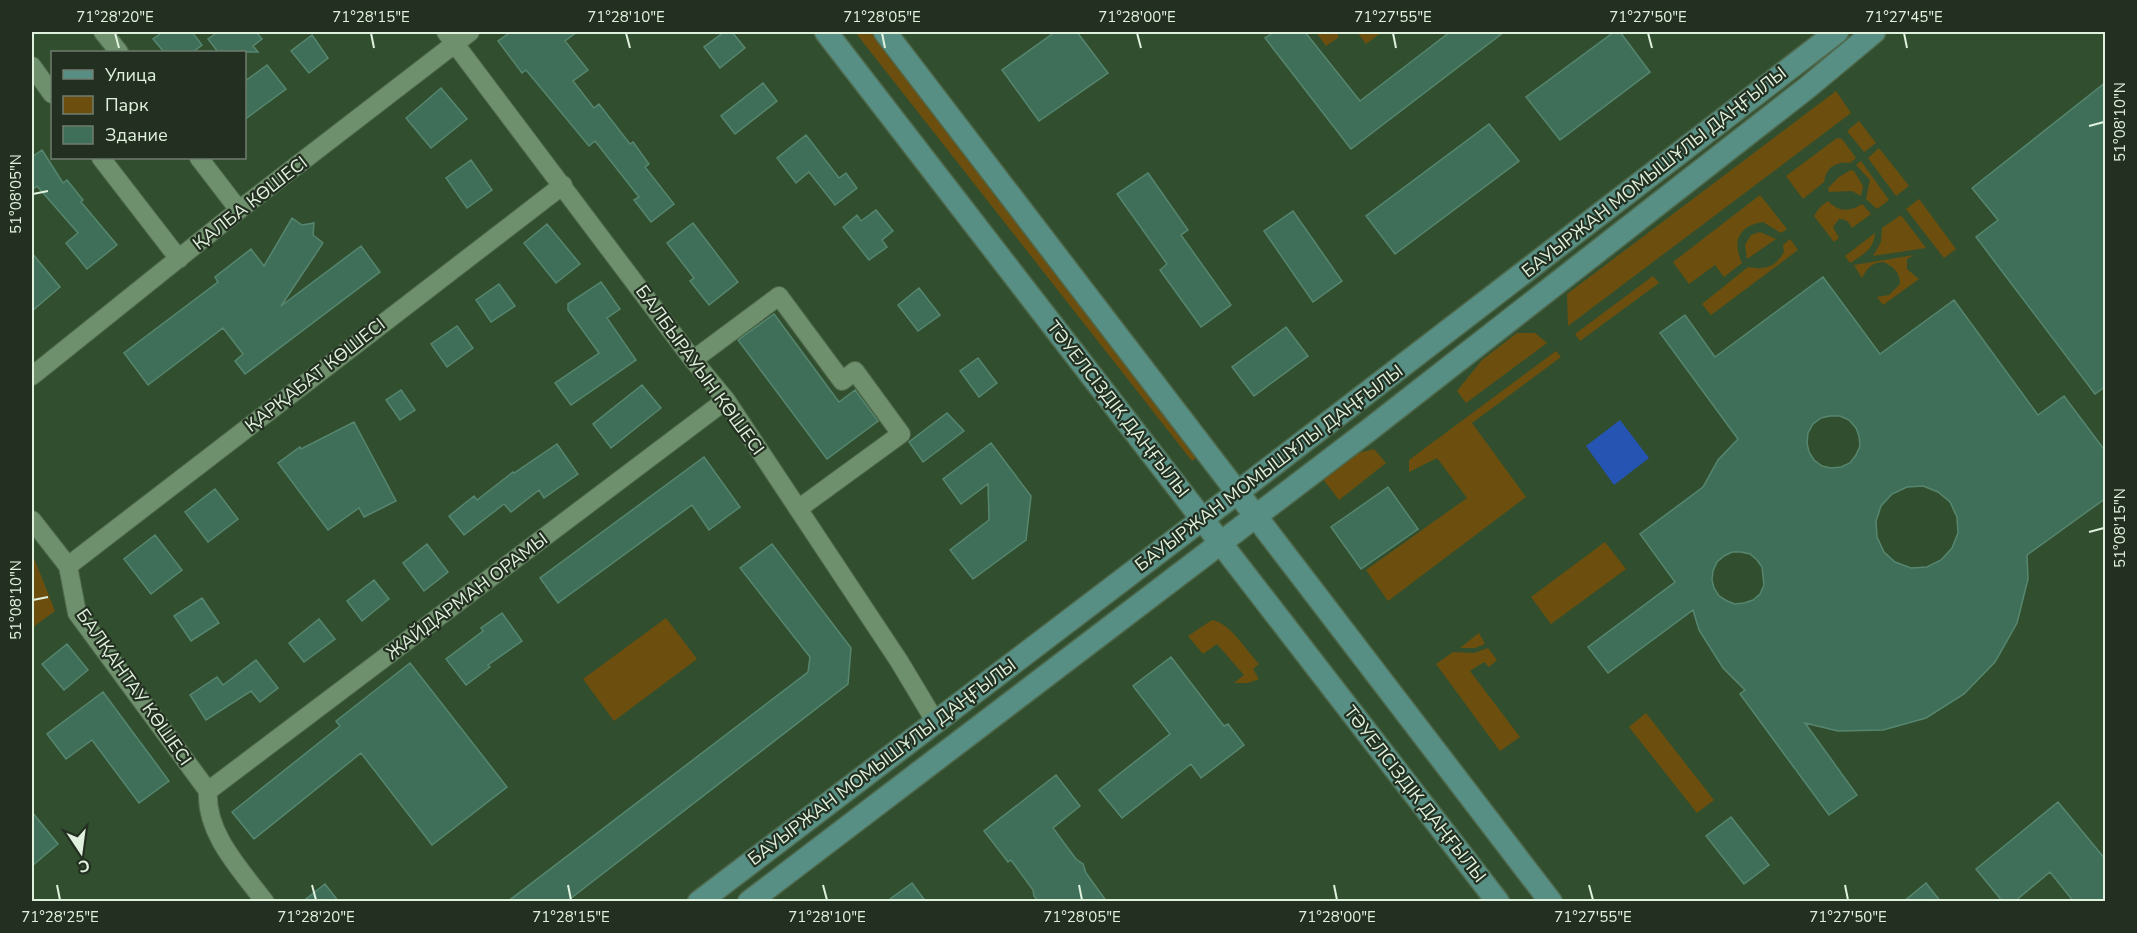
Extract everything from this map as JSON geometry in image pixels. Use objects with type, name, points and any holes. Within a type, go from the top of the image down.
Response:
[{"type":"main road","name":"ТӘУЕЛСІЗДІК ДАҢҒЫЛЫ","points":[[826,32],[1498,902]]},
{"type":"main road","points":[[885,32],[1551,902]]},
{"type":"main road","name":"БАУЫРЖАН МОМЫШҰЛЫ ДАҢҒЫЛЫ","points":[[699,902],[1837,32]]},
{"type":"main road","name":"БАУЫРЖАН МОМЫШҰЛЫ ДАҢҒЫЛЫ","points":[[749,902],[1257,516],[1808,87],[1874,32]]},
{"type":"street","points":[[103,32],[118,51]]},
{"type":"street","name":"ҚАЛБА КӨШЕСІ","points":[[32,376],[451,37],[471,32]]},
{"type":"street","name":"БАЛБЫРАУЫН КӨШЕСІ","points":[[451,37],[693,360],[726,400],[899,662],[935,721]]},
{"type":"street","points":[[32,66],[51,93]]},
{"type":"street","points":[[102,159],[178,259]]},
{"type":"street","points":[[200,159],[239,210]]},
{"type":"street","name":"ҚАРҚАБАТ КӨШЕСІ","points":[[68,566],[563,185]]},
{"type":"street","points":[[693,360],[778,296],[842,381],[855,370],[901,434],[798,509]]},
{"type":"street","name":"ЖАЙДАРМАН ОРАМЫ","points":[[208,791],[726,400]]},
{"type":"street","name":"БАЛҚАНТАУ КӨШЕСІ","points":[[32,520],[68,566],[77,613],[208,791]]},
{"type":"street","points":[[208,791],[207,802],[221,844],[265,902]]},
{"type":"green space","points":[[855,32],[871,32],[1202,453],[1192,461]]},
{"type":"green space","points":[[1316,32],[1336,32],[1339,37],[1326,46]]},
{"type":"green space","points":[[1357,32],[1382,32],[1366,44]]},
{"type":"green space","points":[[1836,91],[1851,113],[1568,326],[1567,294]]},
{"type":"green space","points":[[1859,121],[1876,143],[1864,152],[1847,131]]},
{"type":"green space","points":[[1837,138],[1842,139],[1856,158],[1850,163],[1832,166],[1824,182],[1803,199],[1786,176]]},
{"type":"green space","points":[[1879,148],[1909,186],[1896,196],[1868,158]]},
{"type":"green space","points":[[1861,161],[1889,200],[1877,209],[1866,199],[1870,180],[1856,165]]},
{"type":"green space","points":[[1851,170],[1863,186],[1861,196],[1852,191],[1829,192],[1828,188],[1839,177]]},
{"type":"green space","points":[[1760,195],[1787,229],[1781,233],[1763,222],[1748,227],[1739,236],[1738,241],[1742,263],[1724,277],[1715,265],[1689,284],[1673,262]]},
{"type":"green space","points":[[1919,199],[1956,249],[1944,258],[1906,209]]},
{"type":"green space","points":[[1828,201],[1844,210],[1862,204],[1871,214],[1852,228],[1847,221],[1839,219],[1833,227],[1839,238],[1834,242],[1814,216]]},
{"type":"green space","points":[[1901,215],[1926,248],[1873,256],[1881,242],[1882,228]]},
{"type":"green space","points":[[1760,232],[1776,239],[1747,259],[1745,245],[1751,235]]},
{"type":"green space","points":[[1875,233],[1870,248],[1850,263],[1845,256]]},
{"type":"green space","points":[[1790,239],[1798,250],[1711,315],[1702,304],[1748,267],[1764,268],[1773,265],[1784,252],[1783,245]]},
{"type":"green space","points":[[1914,255],[1907,259],[1907,269],[1919,279],[1883,305],[1877,297],[1889,295],[1900,284],[1895,270],[1883,262],[1870,267],[1862,278],[1854,265]]},
{"type":"green space","points":[[1653,276],[1659,283],[1580,341],[1575,334]]},
{"type":"green space","points":[[1517,333],[1535,333],[1547,343],[1466,403],[1457,391],[1482,360]]},
{"type":"green space","points":[[1556,351],[1561,357],[1472,423],[1526,497],[1388,601],[1366,570],[1467,498],[1437,458],[1409,472],[1409,460]]},
{"type":"green space","points":[[1374,449],[1386,463],[1339,500],[1323,479],[1359,453]]},
{"type":"green space","points":[[1605,542],[1626,569],[1551,624],[1531,597]]},
{"type":"green space","points":[[32,553],[55,611],[32,628]]},
{"type":"green space","points":[[666,618],[697,659],[614,721],[583,679]]},
{"type":"green space","points":[[1212,620],[1231,631],[1259,664],[1253,669],[1259,679],[1248,683],[1234,683],[1244,675],[1217,644],[1203,654],[1188,636]]},
{"type":"green space","points":[[1479,633],[1485,644],[1475,648],[1460,648]]},
{"type":"green space","points":[[1488,648],[1497,660],[1489,667],[1484,662],[1470,671],[1520,737],[1500,751],[1436,664],[1453,652],[1474,653]]},
{"type":"green space","points":[[1646,713],[1714,800],[1697,813],[1629,727]]},
{"type":"water","points":[[1620,420],[1649,458],[1614,485],[1586,446]]},
{"type":"building","points":[[163,32],[192,32],[202,45],[194,51],[163,51],[153,39]]},
{"type":"building","points":[[218,32],[256,32],[262,39],[253,46],[258,52],[246,52],[217,51],[208,39]]},
{"type":"building","points":[[511,32],[577,32],[565,41],[588,70],[573,81],[594,108],[599,104],[630,144],[633,142],[649,164],[645,167],[674,204],[651,222],[634,200],[639,197],[595,141],[589,146],[526,70],[522,73],[498,41]]},
{"type":"building","points":[[724,32],[732,32],[745,48],[720,68],[704,47]]},
{"type":"building","points":[[1055,32],[1077,32],[1108,73],[1039,121],[1002,70]]},
{"type":"building","points":[[1274,32],[1305,32],[1360,101],[1450,32],[1504,32],[1351,149],[1265,38]]},
{"type":"building","points":[[1614,32],[1620,32],[1650,72],[1560,140],[1526,97]]},
{"type":"building","points":[[312,35],[328,58],[309,73],[291,51]]},
{"type":"building","points":[[267,65],[286,89],[246,119],[246,81]]},
{"type":"building","points":[[2106,82],[2106,386],[2095,394],[1976,237],[1998,220],[1972,188]]},
{"type":"building","points":[[763,83],[777,101],[735,134],[721,116]]},
{"type":"building","points":[[441,88],[467,119],[431,148],[406,118]]},
{"type":"building","points":[[1489,124],[1519,161],[1395,254],[1366,216]]},
{"type":"building","points":[[806,135],[839,178],[846,173],[857,188],[835,205],[809,172],[796,183],[777,158]]},
{"type":"building","points":[[42,150],[63,183],[67,180],[83,200],[81,202],[117,245],[87,269],[66,243],[78,233],[37,186],[32,190],[32,157]]},
{"type":"building","points":[[471,160],[492,190],[467,208],[446,178]]},
{"type":"building","points":[[1148,173],[1188,230],[1181,235],[1231,305],[1201,327],[1160,270],[1167,264],[1117,194]]},
{"type":"building","points":[[876,210],[893,231],[882,240],[887,247],[869,260],[843,227],[857,215],[861,221]]},
{"type":"building","points":[[1293,211],[1342,281],[1313,302],[1264,231]]},
{"type":"building","points":[[292,218],[302,225],[314,223],[313,235],[323,243],[281,306],[361,246],[380,272],[245,374],[235,361],[243,354],[223,328],[148,385],[124,353],[218,282],[215,277],[251,249],[264,266]]},
{"type":"building","points":[[693,223],[738,282],[709,305],[690,281],[694,278],[667,243]]},
{"type":"building","points":[[547,224],[580,264],[556,283],[524,243]]},
{"type":"building","points":[[32,253],[60,287],[32,311]]},
{"type":"building","points":[[1823,277],[1880,354],[1954,300],[2038,415],[2064,396],[2106,452],[2106,498],[2027,555],[2028,579],[2017,623],[1995,662],[1964,694],[1926,718],[1883,730],[1838,731],[1805,723],[1857,795],[1829,815],[1740,694],[1745,690],[1723,668],[1699,630],[1693,610],[1608,673],[1588,647],[1675,582],[1640,534],[1703,487],[1718,460],[1738,439],[1660,333],[1685,315],[1715,357]],"holes":[[[1840,416],[1849,420],[1859,436],[1860,446],[1856,455],[1850,463],[1841,467],[1822,466],[1814,460],[1807,443],[1808,433],[1813,424],[1821,418]],[[1923,486],[1938,492],[1950,502],[1957,517],[1958,533],[1952,548],[1941,560],[1927,567],[1911,568],[1895,562],[1884,552],[1877,537],[1876,521],[1881,506],[1892,494],[1907,487]],[[1732,552],[1750,554],[1762,567],[1764,585],[1760,594],[1753,600],[1735,604],[1719,596],[1712,580],[1713,571],[1717,562]]]},
{"type":"building","points":[[601,282],[620,309],[607,318],[636,360],[571,405],[555,383],[599,353],[568,310],[568,304]]},
{"type":"building","points":[[499,284],[515,306],[491,322],[476,300]]},
{"type":"building","points":[[919,288],[940,315],[918,331],[898,305]]},
{"type":"building","points":[[774,314],[839,402],[855,390],[878,421],[827,459],[738,340]]},
{"type":"building","points":[[457,326],[473,348],[447,367],[431,344]]},
{"type":"building","points":[[1286,327],[1308,356],[1254,396],[1232,367]]},
{"type":"building","points":[[978,358],[997,383],[979,397],[960,371]]},
{"type":"building","points":[[642,385],[661,408],[611,448],[593,424]]},
{"type":"building","points":[[401,390],[415,410],[400,420],[386,400]]},
{"type":"building","points":[[947,413],[964,431],[923,462],[909,442]]},
{"type":"building","points":[[354,422],[396,501],[364,517],[359,508],[328,530],[278,463],[300,447],[301,449]]},
{"type":"building","points":[[991,443],[1031,496],[1026,540],[973,579],[950,550],[989,520],[988,484],[961,504],[943,479]]},
{"type":"building","points":[[557,444],[578,474],[544,498],[539,490],[511,512],[504,504],[464,535],[449,516],[474,496],[477,500],[513,472]]},
{"type":"building","points":[[704,457],[740,507],[709,530],[692,505],[558,603],[540,578]]},
{"type":"building","points":[[1388,487],[1418,529],[1361,569],[1331,527]]},
{"type":"building","points":[[215,489],[238,519],[208,542],[185,512]]},
{"type":"building","points":[[155,535],[182,570],[151,594],[124,559]]},
{"type":"building","points":[[427,544],[448,572],[424,591],[403,563]]},
{"type":"building","points":[[772,544],[851,648],[848,684],[566,902],[507,902],[808,672],[810,657],[740,568]]},
{"type":"building","points":[[374,580],[389,599],[362,621],[347,601]]},
{"type":"building","points":[[202,598],[219,623],[191,641],[174,616]]},
{"type":"building","points":[[502,613],[522,641],[488,665],[490,667],[466,685],[446,659],[483,631],[481,628]]},
{"type":"building","points":[[319,619],[335,639],[304,662],[289,643]]},
{"type":"building","points":[[67,644],[88,670],[64,690],[42,664]]},
{"type":"building","points":[[1171,657],[1224,726],[1228,724],[1244,745],[1201,778],[1191,764],[1122,818],[1099,790],[1170,734],[1133,686]]},
{"type":"building","points":[[256,660],[278,688],[260,702],[251,691],[206,720],[190,695],[217,677],[223,685]]},
{"type":"building","points":[[410,663],[507,787],[432,845],[361,753],[254,839],[232,812],[340,726],[336,721]]},
{"type":"building","points":[[103,692],[169,781],[139,803],[92,740],[66,759],[47,734]]},
{"type":"building","points":[[1056,775],[1080,806],[1053,828],[1076,859],[1083,864],[1086,873],[1107,902],[1039,902],[1011,860],[1008,862],[984,831]]},
{"type":"building","points":[[2058,802],[2106,860],[2106,902],[2074,902],[2050,872],[2014,902],[2003,902],[1976,869]]},
{"type":"building","points":[[32,812],[58,844],[32,866]]},
{"type":"building","points":[[1731,817],[1769,865],[1744,884],[1706,836]]},
{"type":"building","points":[[912,883],[926,902],[886,902]]},
{"type":"building","points":[[1926,883],[1941,902],[1903,902]]},
{"type":"building","points":[[325,884],[339,902],[302,902]]}]
